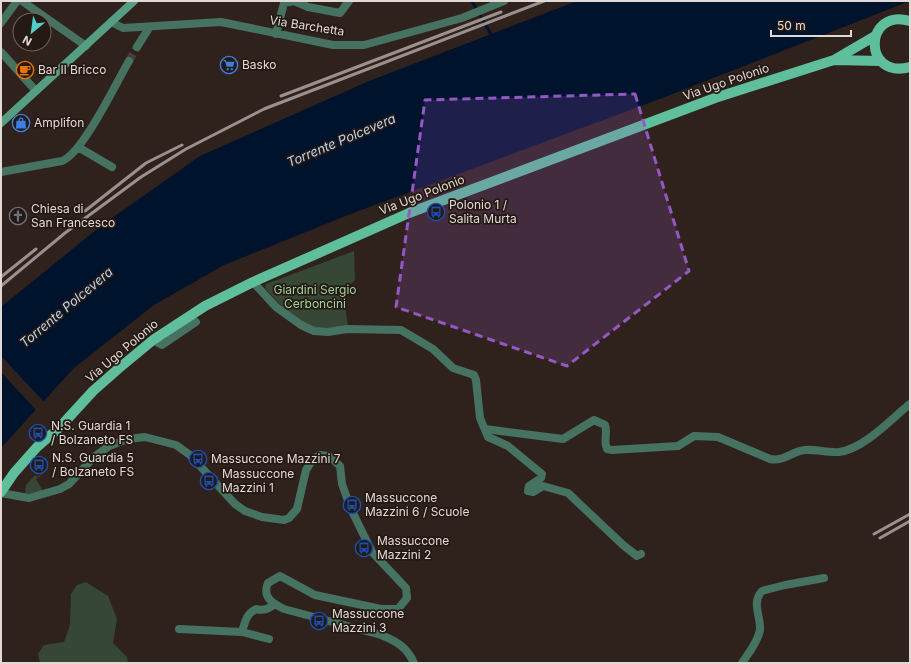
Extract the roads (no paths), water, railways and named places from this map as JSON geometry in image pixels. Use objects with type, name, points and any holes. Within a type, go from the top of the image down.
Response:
[{"type":"main road","points":[[2,122],[86,46],[131,2]]},
{"type":"main road","name":"Via Ugo Polonio","points":[[1,492],[37,447],[60,427],[93,391],[153,340],[202,308],[253,282],[424,208],[715,98],[834,60],[875,36],[882,26],[893,19],[901,18],[910,21]]},
{"type":"main road","points":[[875,36],[875,52],[880,60]]},
{"type":"main road","name":"Via Ugo Polonio","points":[[834,60],[880,60],[894,69],[910,67]]},
{"type":"street","points":[[1,24],[17,1]]},
{"type":"street","points":[[22,1],[86,46]]},
{"type":"street","points":[[276,34],[284,2],[294,1],[308,7],[340,14],[349,1]]},
{"type":"street","name":"Via Barchetta","points":[[111,22],[123,28],[149,28],[221,22],[333,45],[364,45],[462,18],[504,1]]},
{"type":"street","points":[[137,47],[149,28]]},
{"type":"street","points":[[1,52],[36,91]]},
{"type":"street","points":[[1,172],[62,161],[70,156],[78,147],[129,61]]},
{"type":"street","points":[[78,147],[112,166]]},
{"type":"street","points":[[253,282],[276,307],[301,325],[314,331],[328,332],[347,329],[401,330],[433,349],[453,368],[474,375],[476,380],[480,418],[488,437],[508,446],[541,472],[541,478],[529,486],[528,491],[533,492],[543,486],[568,493],[622,545],[637,556],[641,554]]},
{"type":"street","points":[[153,340],[162,345],[196,322]]},
{"type":"street","points":[[485,429],[562,438],[594,420],[605,425],[607,430],[604,444],[607,449],[612,450],[678,446],[694,436],[718,437],[777,460],[804,450],[841,452],[852,448],[864,442],[910,404]]},
{"type":"street","points":[[1,492],[29,498],[60,490],[69,484],[94,457],[109,446],[128,438],[145,437],[176,445],[190,455],[234,504],[245,511],[262,517],[284,520],[293,514],[297,509],[304,477],[309,463],[312,459],[320,455],[329,456],[340,466],[342,484],[351,509],[372,552],[406,588],[407,598],[398,609],[381,609],[315,595],[287,578],[280,576],[271,580],[266,587],[266,595],[274,604],[284,609],[380,635],[394,641],[406,650],[414,663]]},
{"type":"street","points":[[742,663],[752,648],[760,630],[757,603],[762,592],[784,585],[824,578]]},
{"type":"street","points":[[242,632],[245,620],[250,612],[256,608],[262,610],[270,608],[274,604]]},
{"type":"street","points":[[179,628],[207,631],[242,632],[269,639]]},
{"type":"water","name":"Torrente Polcevera","points":[[577,1],[910,1],[665,97],[348,215],[224,265],[154,305],[74,368],[1,448],[1,307],[102,225],[200,156],[369,81]]},
{"type":"waterway","points":[[472,1],[493,38]]},
{"type":"tunnel","points":[[129,61],[137,47]]},
{"type":"railway","points":[[1,286],[65,233],[141,177],[186,149],[264,109],[544,1]]},
{"type":"railway","points":[[281,96],[501,12]]},
{"type":"railway","points":[[85,211],[146,163],[182,145]]},
{"type":"railway","points":[[1,277],[36,249]]},
{"type":"railway","points":[[874,534],[910,514]]},
{"type":"railway","points":[[880,538],[910,521]]},
{"type":"place","name":"Basko","points":[[229,65]]},
{"type":"place","name":"Bar Il Bricco","points":[[25,70]]},
{"type":"place","name":"Amplifon","points":[[21,123]]},
{"type":"place","name":"Polonio 1 / Salita Murta","points":[[436,212]]},
{"type":"place","name":"Chiesa di San Francesco","points":[[18,216]]},
{"type":"place","name":"N.S. Guardia 1 / Bolzaneto FS","points":[[38,433]]},
{"type":"place","name":"Massuccone Mazzini 7","points":[[198,459]]},
{"type":"place","name":"N.S. Guardia 5 / Bolzaneto FS","points":[[39,465]]},
{"type":"place","name":"Massuccone Mazzini 1","points":[[209,481]]},
{"type":"place","name":"Massuccone Mazzini 6 / Scuole","points":[[352,505]]},
{"type":"place","name":"Massuccone Mazzini 2","points":[[364,548]]},
{"type":"place","name":"Massuccone Mazzini 3","points":[[319,621]]},
{"type":"park label","name":"Giardini Sergio Cerboncini","points":[[315,297]]}]
